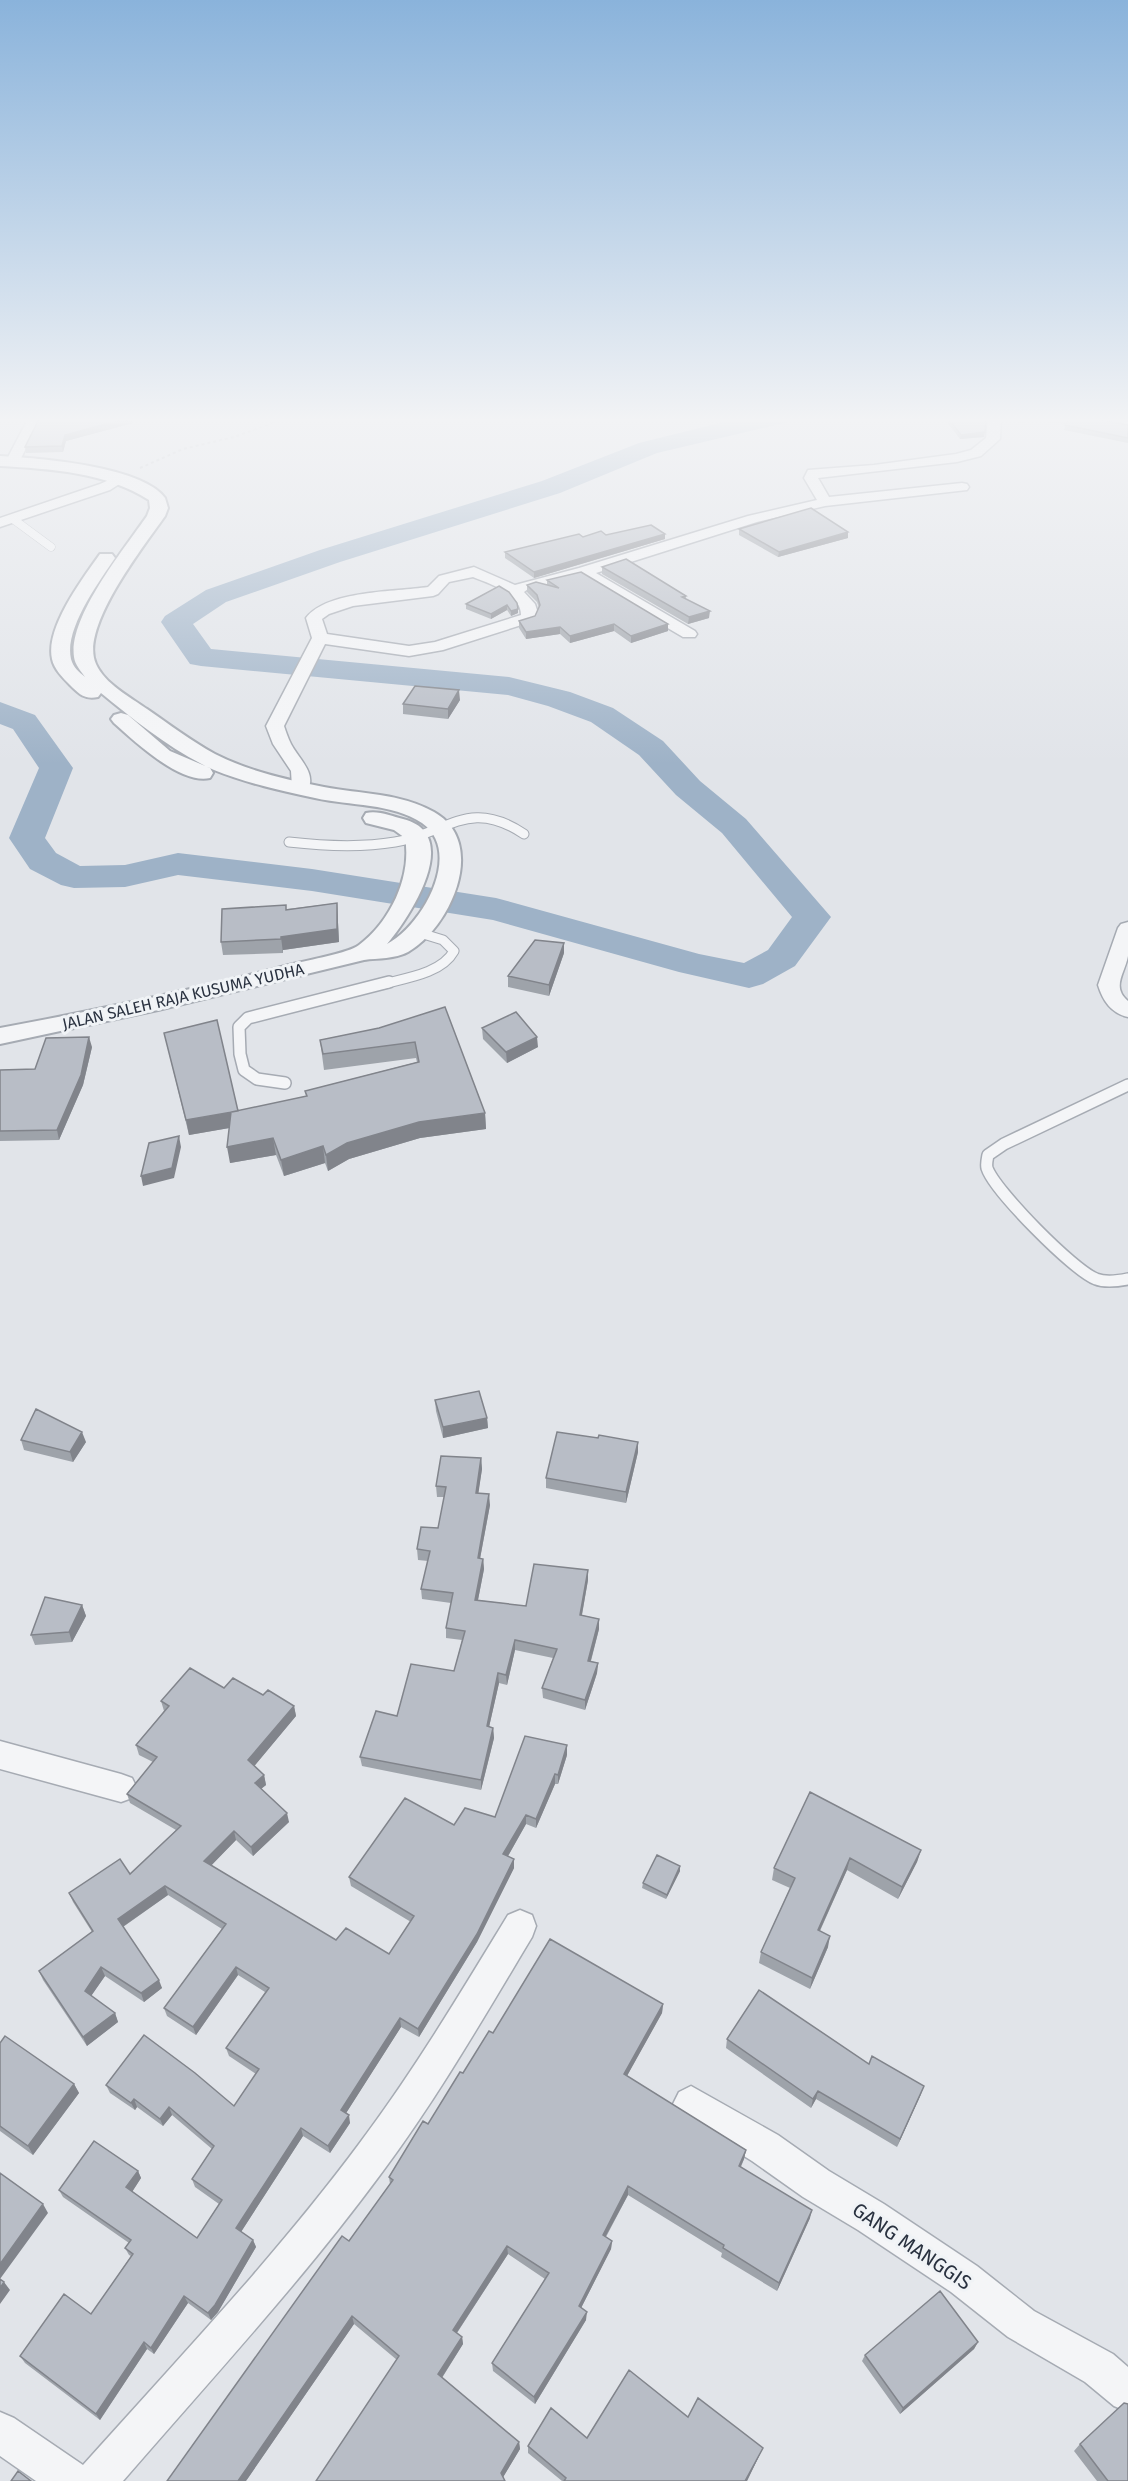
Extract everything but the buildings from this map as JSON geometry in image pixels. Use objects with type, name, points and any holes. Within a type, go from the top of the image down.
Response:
[{"type":"street","points":[[123,533],[81,592],[61,643],[62,658],[70,673],[143,739],[163,754],[193,769],[265,797],[394,823],[416,835],[418,870],[403,906],[381,937],[365,952]]},
{"type":"street","points":[[145,533],[105,591],[93,613],[82,647],[85,662],[98,680],[124,701],[204,756],[232,769],[302,787],[415,811],[440,826],[450,844],[450,871],[424,924]]},
{"type":"street","points":[[515,592],[523,586],[583,572],[709,533]]},
{"type":"street","points":[[302,787],[300,771],[282,744],[275,726],[317,643],[314,618],[326,610],[385,595],[433,591],[444,579],[477,572],[506,585],[527,604],[530,613],[528,618],[437,647],[394,650],[317,643]]},
{"type":"street","points":[[583,572],[689,634]]},
{"type":"street","name":"JALAN SALEH RAJA KUSUMA YUDHA","points":[[0,1036],[286,974],[365,952],[391,950],[400,947],[424,924]]},
{"type":"street","points":[[1128,928],[1108,985],[1113,999],[1128,1011]]},
{"type":"street","points":[[0,1755],[121,1788]]},
{"type":"street","points":[[96,2481],[238,2320],[349,2187],[449,2042],[520,1926]]},
{"type":"street","name":"GANG MANGGIS","points":[[691,2104],[765,2148],[816,2184],[871,2217],[964,2279],[1022,2324],[1099,2368],[1128,2392]]},
{"type":"street","points":[[0,2432],[71,2481]]},
{"type":"lane","points":[[34,533],[51,547]]},
{"type":"lane","points":[[289,842],[327,846],[396,842],[458,819],[489,817],[512,824],[524,834]]},
{"type":"lane","points":[[285,1083],[261,1082],[249,1078],[242,1069],[239,1027],[241,1022],[248,1018],[415,976],[448,962],[454,951],[453,947],[424,924]]},
{"type":"lane","points":[[1128,1085],[1004,1144],[988,1155],[986,1166],[990,1175],[1069,1263],[1094,1279],[1120,1281],[1128,1279]]},
{"type":"waterway","points":[[0,712],[24,722],[56,768],[27,838],[43,861],[74,877],[125,876],[178,864],[312,880],[496,909],[693,964],[749,976],[782,958],[798,933],[812,917],[776,878],[734,826],[688,788],[651,748],[602,715],[559,699],[509,686],[201,657],[176,622],[216,596],[404,533]]}]
